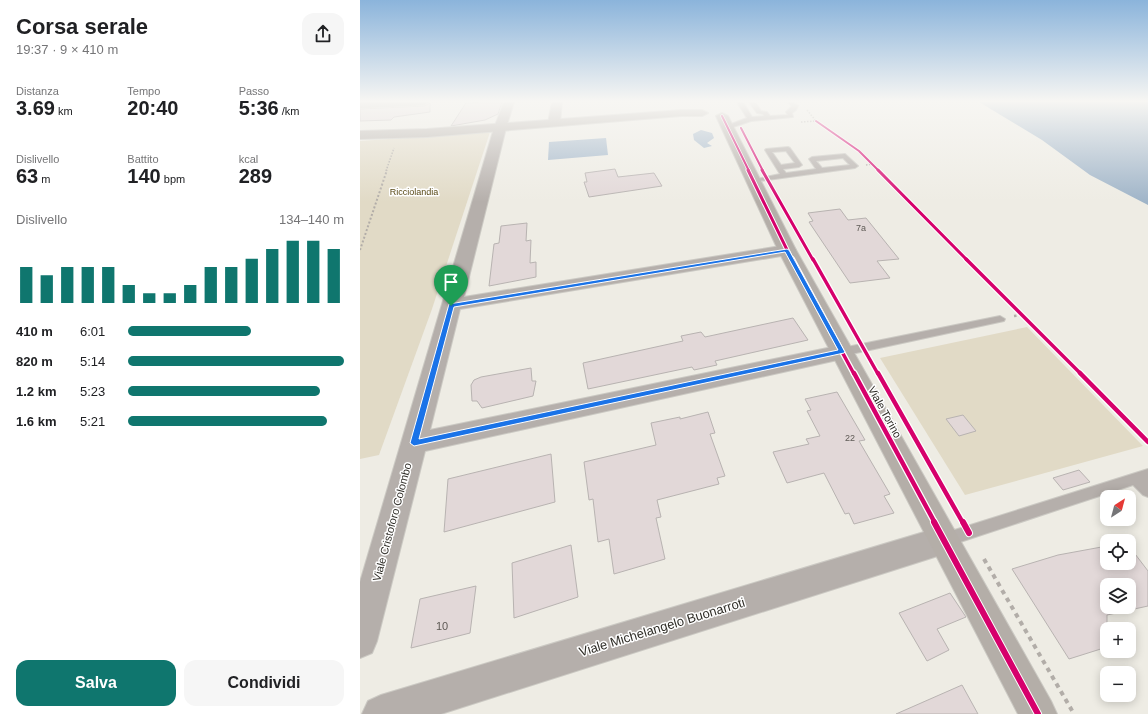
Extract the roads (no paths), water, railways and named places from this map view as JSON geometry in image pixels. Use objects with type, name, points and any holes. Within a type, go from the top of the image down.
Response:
[{"type":"street","name":"Viale Cristoforo Colombo","points":[[360,641],[498,135]]},
{"type":"street","name":"Viale Torino","points":[[730,135],[787,250],[842,352],[956,536],[1038,714]]},
{"type":"street","points":[[451,306],[787,250]]},
{"type":"street","points":[[414,443],[842,352]]},
{"type":"street","name":"Viale Michelangelo Buonarroti","points":[[381,714],[956,536]]},
{"type":"lane","points":[[754,181],[784,175],[855,166],[845,156],[812,159],[820,170]]},
{"type":"lane","points":[[780,167],[784,175]]},
{"type":"lane","points":[[842,352],[1000,319]]},
{"type":"lane","points":[[956,536],[1142,477],[1148,491]]},
{"type":"water","points":[[693,135],[713,135],[714,138],[707,143],[712,146],[704,148],[694,140]]},
{"type":"water","points":[[1034,135],[1148,135],[1148,205],[1090,175]]},
{"type":"water","points":[[606,138],[608,155],[548,160],[549,142]]},
{"type":"park label","name":"Ricciolandia","points":[[414,192]]}]
